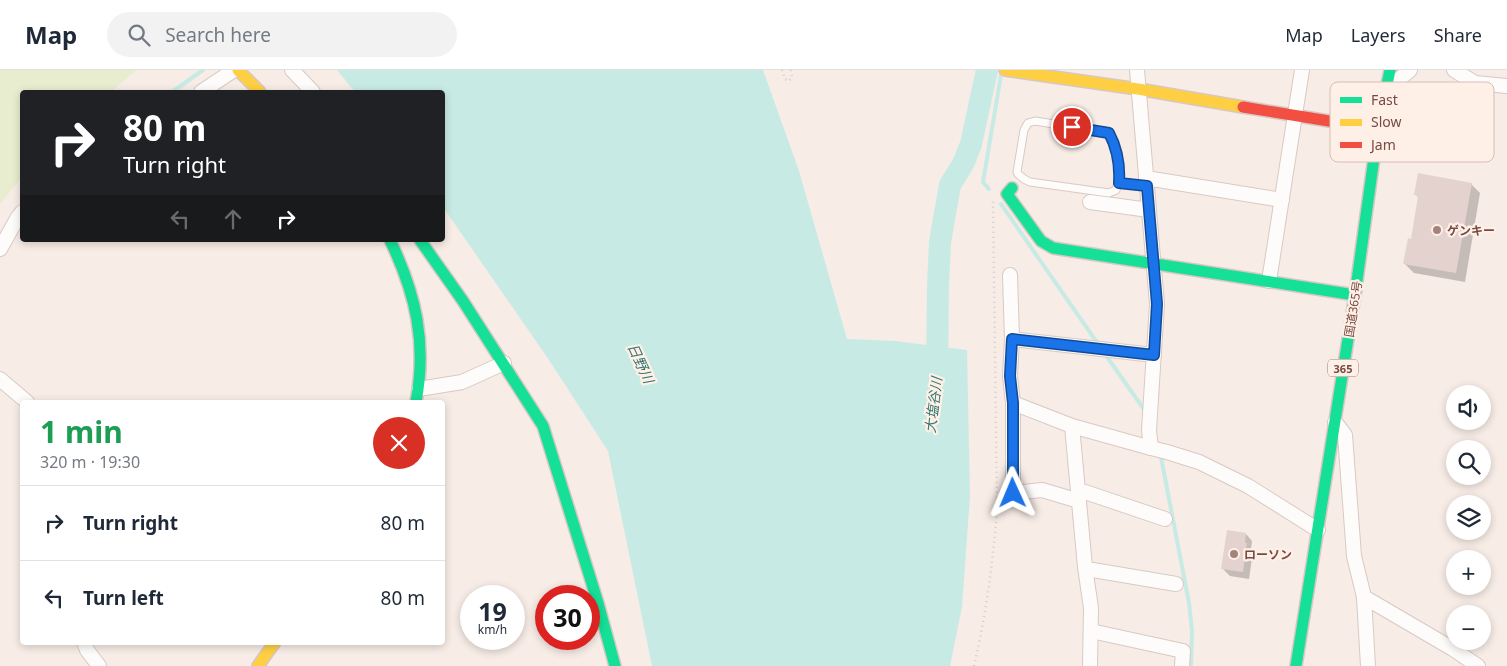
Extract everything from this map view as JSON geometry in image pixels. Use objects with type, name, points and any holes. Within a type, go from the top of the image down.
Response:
[{"type":"main road","points":[[238,70],[258,90]]},
{"type":"main road","points":[[1008,70],[1138,89],[1330,121]]},
{"type":"main road","name":"国道365号","points":[[1296,666],[1355,295],[1374,162]]},
{"type":"main road","points":[[1009,191],[1041,242],[1046,246],[1355,295]]},
{"type":"main road","points":[[391,242],[401,260],[415,305],[421,370],[418,396]]},
{"type":"main road","points":[[421,242],[504,363],[543,426],[598,603],[615,666]]},
{"type":"main road","points":[[258,666],[273,645]]},
{"type":"street","points":[[204,90],[234,70]]},
{"type":"street","points":[[292,70],[311,90]]},
{"type":"street","points":[[1137,70],[1157,304],[1149,430],[1151,448]]},
{"type":"street","points":[[1270,281],[1302,70]]},
{"type":"street","points":[[1395,82],[1410,70]]},
{"type":"street","points":[[1454,70],[1473,82]]},
{"type":"street","points":[[1494,85],[1507,86]]},
{"type":"street","points":[[1147,182],[1282,200]]},
{"type":"street","points":[[1090,202],[1149,210]]},
{"type":"street","points":[[0,249],[20,215]]},
{"type":"street","points":[[1010,275],[1013,493],[1042,490],[1079,496],[1085,492],[1165,519]]},
{"type":"street","points":[[1012,339],[1154,355]]},
{"type":"street","points":[[418,396],[462,382],[504,363]]},
{"type":"street","points":[[0,379],[25,400]]},
{"type":"street","points":[[1013,403],[1072,426],[1185,457],[1248,486],[1318,530]]},
{"type":"street","points":[[1335,422],[1345,435],[1354,556],[1364,597],[1368,666]]},
{"type":"street","points":[[1072,426],[1091,608],[1090,666]]},
{"type":"street","points":[[1086,570],[1176,584]]},
{"type":"street","points":[[1364,597],[1453,649],[1478,666]]},
{"type":"street","points":[[1091,632],[1183,651],[1182,666]]},
{"type":"street","points":[[85,645],[99,666]]},
{"type":"lane","points":[[1034,121],[1109,133],[1119,168],[1119,183],[1116,190],[1109,193],[1030,182],[1024,179],[1017,172],[1028,123],[1034,121]]},
{"type":"lane","points":[[1119,183],[1147,182]]},
{"type":"path","points":[[782,70],[785,79],[790,80],[792,77],[791,70]]},
{"type":"path","points":[[974,666],[988,598],[997,510],[993,204],[996,192],[1009,191]]},
{"type":"green space","points":[[0,70],[136,70],[113,90],[20,90],[20,179],[0,204]]},
{"type":"water","name":"日野川","points":[[337,70],[763,70],[799,171],[847,339],[895,341],[967,350],[970,496],[962,607],[950,666],[652,666],[608,451],[549,360],[445,210],[445,90],[353,90]]},
{"type":"building","points":[[1418,173],[1472,183],[1456,273],[1403,264],[1408,238],[1411,239],[1418,196],[1414,195]]},
{"type":"building","points":[[1227,530],[1246,533],[1245,543],[1247,543],[1243,572],[1221,569]]},
{"type":"waterway","points":[[175,90],[203,70]]},
{"type":"waterway","name":"大塩谷川","points":[[937,377],[940,242],[950,185],[964,162],[971,144],[987,70]]},
{"type":"waterway","points":[[989,189],[983,182],[1001,75]]},
{"type":"waterway","points":[[1001,204],[1098,344]]},
{"type":"waterway","points":[[1105,354],[1143,408]]},
{"type":"waterway","points":[[1161,457],[1189,603],[1192,631],[1191,666]]},
{"type":"traffic: fast","points":[[1388,82],[1390,70]]},
{"type":"traffic: fast","points":[[1296,666],[1355,295],[1373,162]]},
{"type":"traffic: fast","points":[[1012,188],[1007,194],[1041,241],[1053,248],[1355,295]]},
{"type":"traffic: fast","points":[[391,242],[407,280],[417,319],[420,359],[416,400]]},
{"type":"traffic: fast","points":[[421,242],[463,301],[543,426],[598,603],[615,666]]},
{"type":"traffic: slow","points":[[238,70],[258,90]]},
{"type":"traffic: slow","points":[[1005,70],[1138,89],[1243,107]]},
{"type":"traffic: slow","points":[[258,666],[273,645]]},
{"type":"traffic: jam","points":[[1243,107],[1330,121]]},
{"type":"place","name":"ゲンキー","points":[[1437,230]]},
{"type":"place","name":"ローソン","points":[[1234,554]]},
{"type":"route","points":[[1013,493],[1013,403],[1010,376],[1012,339],[1154,355],[1157,304],[1147,186],[1119,183],[1120,173],[1109,133],[1072,127]]}]
